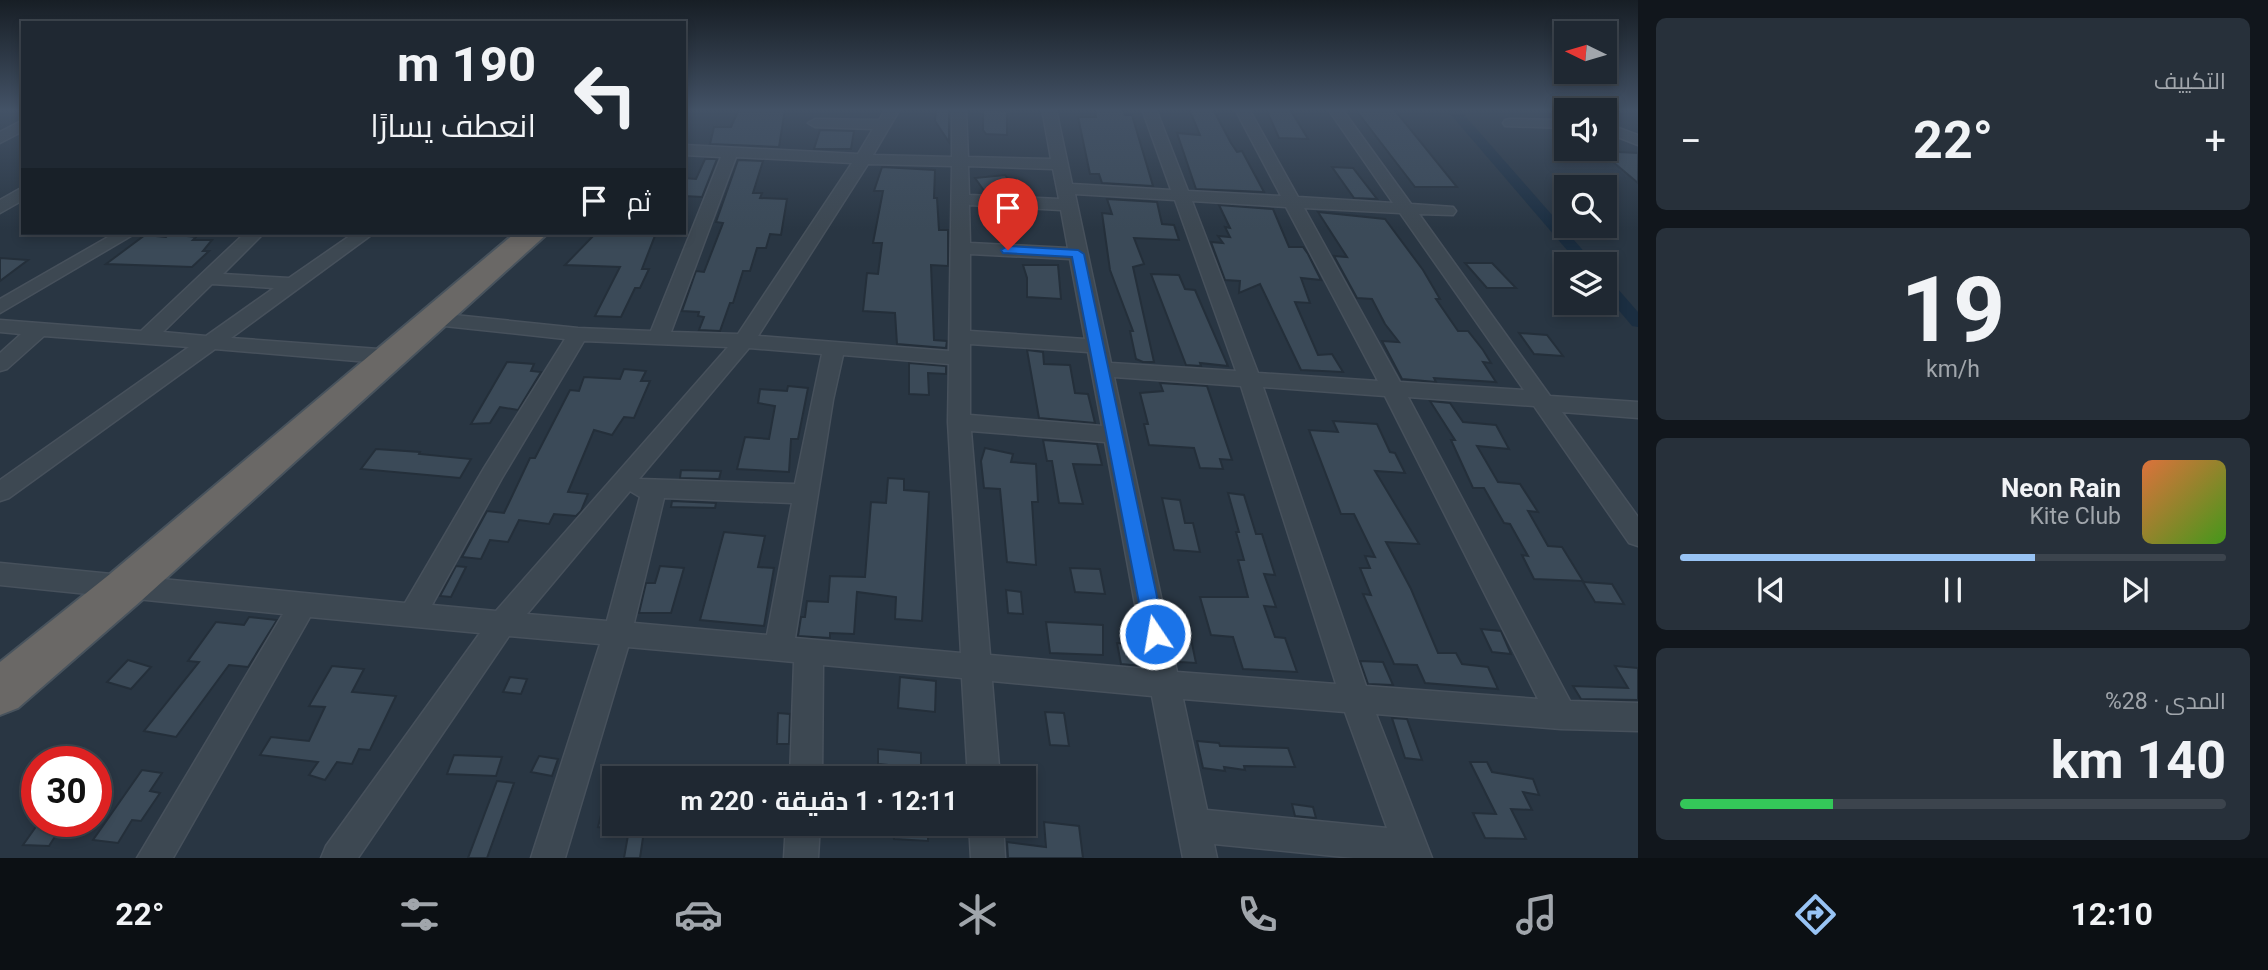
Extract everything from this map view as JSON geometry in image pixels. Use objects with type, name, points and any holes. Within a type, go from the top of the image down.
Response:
[{"type":"highway","points":[[0,692],[126,587],[531,235]]},
{"type":"street","points":[[686,150],[730,153],[747,149]]},
{"type":"street","points":[[843,149],[863,159],[1060,163]]},
{"type":"street","points":[[338,858],[504,621],[744,341],[869,149]]},
{"type":"street","points":[[960,149],[959,422],[983,766]]},
{"type":"street","points":[[1057,149],[1200,858]]},
{"type":"street","points":[[1164,149],[1249,377],[1355,698],[1413,853],[1193,825]]},
{"type":"street","points":[[1263,149],[1392,387],[1561,715]]},
{"type":"street","points":[[1363,149],[1638,536]]},
{"type":"street","points":[[657,338],[730,153]]},
{"type":"street","points":[[0,208],[21,193]]},
{"type":"street","points":[[961,200],[1182,198],[1447,211]]},
{"type":"street","points":[[0,307],[124,235]]},
{"type":"street","points":[[145,338],[253,235]]},
{"type":"street","points":[[0,492],[362,235]]},
{"type":"street","points":[[961,248],[1078,254]]},
{"type":"street","points":[[207,278],[291,284]]},
{"type":"street","points":[[435,319],[578,334],[744,341],[834,349],[1096,346]]},
{"type":"street","points":[[0,326],[393,357]]},
{"type":"street","points":[[0,364],[39,329]]},
{"type":"street","points":[[412,615],[492,474],[578,334]]},
{"type":"street","points":[[779,647],[834,349]]},
{"type":"street","points":[[1102,369],[1392,387],[1638,410]]},
{"type":"street","points":[[959,422],[1114,435]]},
{"type":"street","points":[[620,485],[654,489],[806,494]]},
{"type":"street","points":[[548,858],[618,632],[654,489]]},
{"type":"street","points":[[0,573],[303,605],[504,621],[1165,684],[1561,715],[1638,717]]},
{"type":"street","points":[[154,858],[303,605]]},
{"type":"street","points":[[806,766],[809,650]]},
{"type":"street","points":[[801,858],[802,836]]},
{"type":"street","points":[[987,836],[988,858]]},
{"type":"building","points":[[1085,149],[1142,149],[1153,186],[1102,183],[1099,174],[1090,174]]},
{"type":"building","points":[[1182,149],[1242,151],[1264,192],[1196,189]]},
{"type":"building","points":[[1386,149],[1426,149],[1457,187],[1415,187]]},
{"type":"building","points":[[1617,152],[1638,153],[1638,183],[1612,161],[1617,161]]},
{"type":"building","points":[[705,159],[717,159],[702,197],[686,196],[686,178],[696,179]]},
{"type":"building","points":[[738,160],[763,161],[753,193],[762,193],[760,198],[787,199],[781,235],[770,234],[766,248],[757,248],[750,271],[743,271],[733,303],[730,303],[720,331],[699,330],[704,317],[698,316],[699,312],[682,311],[696,271],[704,272],[723,223],[716,222]]},
{"type":"building","points":[[882,167],[935,170],[934,198],[937,198],[939,230],[948,230],[948,266],[931,265],[934,340],[947,341],[946,348],[897,344],[895,313],[863,311],[867,273],[878,274],[882,243],[873,243],[883,191],[874,191]]},
{"type":"building","points":[[1332,167],[1353,168],[1377,199],[1354,198]]},
{"type":"building","points":[[1005,175],[1016,189],[985,192],[975,178]]},
{"type":"building","points":[[1107,199],[1157,202],[1162,224],[1174,225],[1179,240],[1134,238],[1144,264],[1133,267],[1154,362],[1136,359],[1130,331],[1133,331],[1110,270],[1102,213],[1112,214]]},
{"type":"building","points":[[1219,205],[1273,209],[1289,247],[1303,247],[1321,280],[1301,278],[1310,303],[1295,302],[1318,355],[1332,354],[1343,372],[1301,370],[1260,284],[1239,293],[1240,281],[1225,280],[1211,242],[1223,243],[1218,236],[1230,237],[1225,227],[1230,228]]},
{"type":"building","points":[[1318,212],[1385,219],[1423,270],[1440,299],[1436,299],[1458,331],[1468,331],[1483,350],[1491,363],[1483,362],[1496,382],[1402,379],[1382,341],[1399,342],[1385,324],[1372,299],[1357,298],[1334,256],[1347,257]]},
{"type":"building","points":[[145,235],[178,235],[196,237],[193,240],[212,240],[203,251],[209,251],[192,267],[106,264]]},
{"type":"building","points":[[594,235],[655,235],[642,269],[649,269],[640,288],[635,288],[621,317],[595,316],[620,267],[565,265]]},
{"type":"building","points":[[0,258],[28,260],[0,281]]},
{"type":"building","points":[[1465,263],[1492,263],[1516,288],[1487,288]]},
{"type":"building","points":[[1023,265],[1058,265],[1061,299],[1027,297],[1027,278]]},
{"type":"building","points":[[1151,274],[1179,275],[1185,289],[1195,290],[1228,366],[1200,363],[1201,366],[1186,365]]},
{"type":"building","points":[[1519,333],[1547,335],[1563,356],[1534,354]]},
{"type":"building","points":[[1027,350],[1043,352],[1044,364],[1070,365],[1075,393],[1088,394],[1095,423],[1039,418]]},
{"type":"building","points":[[507,362],[534,364],[531,371],[541,372],[518,410],[500,407],[490,423],[471,424]]},
{"type":"building","points":[[909,363],[946,366],[946,374],[928,373],[929,395],[909,394]]},
{"type":"building","points":[[624,369],[646,371],[641,381],[650,381],[634,418],[624,417],[612,435],[594,430],[568,492],[588,494],[581,511],[576,516],[554,514],[549,524],[519,520],[508,542],[490,540],[481,559],[462,557],[487,511],[504,513],[530,458],[535,458],[570,390],[579,391],[584,377],[620,379]]},
{"type":"building","points":[[1160,383],[1207,386],[1232,460],[1220,459],[1223,469],[1200,468],[1194,448],[1149,445],[1144,424],[1148,424],[1140,393],[1163,391]]},
{"type":"building","points":[[788,386],[808,388],[798,439],[791,439],[789,472],[737,469],[745,437],[769,439],[775,406],[758,403],[760,389],[787,391]]},
{"type":"building","points":[[1430,401],[1450,403],[1463,422],[1496,425],[1509,449],[1477,446],[1498,482],[1520,484],[1538,512],[1528,511],[1548,546],[1562,547],[1583,581],[1534,579],[1522,555],[1528,556],[1510,524],[1504,523],[1484,488],[1473,488],[1451,440],[1455,440]]},
{"type":"building","points":[[1333,421],[1377,424],[1390,452],[1395,453],[1405,473],[1375,471],[1419,544],[1386,542],[1411,589],[1438,653],[1456,653],[1462,664],[1488,667],[1498,689],[1425,683],[1417,665],[1394,664],[1363,594],[1371,595],[1360,568],[1370,568],[1365,556],[1375,557],[1354,514],[1341,514],[1309,430],[1338,432]]},
{"type":"building","points":[[1043,440],[1097,444],[1102,465],[1073,464],[1083,504],[1059,503],[1052,461],[1047,461]]},
{"type":"building","points":[[985,448],[1013,454],[1011,462],[1036,464],[1038,502],[1032,502],[1036,565],[1007,562],[1000,489],[984,488],[981,461]]},
{"type":"building","points":[[376,449],[471,459],[460,478],[361,469]]},
{"type":"building","points":[[681,470],[721,471],[719,479],[680,478]]},
{"type":"building","points":[[888,478],[904,479],[904,490],[929,492],[922,621],[895,619],[896,597],[857,592],[854,634],[830,633],[830,638],[798,636],[807,601],[828,602],[830,576],[865,577],[871,502],[886,503]]},
{"type":"building","points":[[1228,493],[1244,495],[1256,534],[1262,534],[1275,575],[1264,574],[1276,607],[1264,606],[1275,637],[1285,638],[1297,672],[1243,669],[1233,637],[1211,635],[1200,597],[1248,597],[1238,560],[1244,560],[1236,532],[1239,532]]},
{"type":"building","points":[[1162,498],[1180,500],[1185,523],[1193,523],[1200,552],[1174,550]]},
{"type":"building","points":[[672,501],[716,503],[715,508],[671,507]]},
{"type":"building","points":[[724,532],[765,536],[758,567],[774,568],[764,626],[700,620]]},
{"type":"building","points":[[456,566],[466,567],[451,597],[440,596]]},
{"type":"building","points":[[660,566],[684,568],[671,613],[639,613],[646,583],[655,583]]},
{"type":"building","points":[[1070,568],[1100,569],[1105,594],[1075,592]]},
{"type":"building","points":[[1583,582],[1612,584],[1624,604],[1595,602]]},
{"type":"building","points":[[1006,590],[1021,592],[1023,614],[1008,613]]},
{"type":"building","points":[[249,617],[277,620],[248,667],[229,665],[176,737],[144,731],[199,662],[188,661],[216,622],[244,625]]},
{"type":"building","points":[[1046,622],[1103,625],[1103,655],[1050,653]]},
{"type":"building","points":[[1481,629],[1501,631],[1511,654],[1492,652]]},
{"type":"building","points":[[1174,633],[1190,634],[1196,663],[1180,662]]},
{"type":"building","points":[[1117,643],[1138,644],[1143,666],[1121,664]]},
{"type":"building","points":[[128,660],[151,667],[131,689],[107,682]]},
{"type":"building","points":[[1360,661],[1383,662],[1393,685],[1368,684]]},
{"type":"building","points":[[332,666],[364,669],[352,692],[396,696],[370,750],[359,749],[352,764],[337,762],[325,780],[309,775],[318,762],[260,755],[271,737],[309,741],[325,707],[309,706]]},
{"type":"building","points":[[1615,666],[1638,668],[1638,700],[1581,699],[1573,686],[1628,688]]},
{"type":"building","points":[[510,677],[527,679],[521,694],[503,692]]},
{"type":"building","points":[[900,677],[936,681],[935,712],[898,708]]},
{"type":"building","points":[[1045,712],[1064,713],[1069,746],[1050,745]]},
{"type":"building","points":[[778,713],[790,714],[789,744],[777,744]]},
{"type":"building","points":[[1392,718],[1407,719],[1422,760],[1405,758]]},
{"type":"building","points":[[1197,741],[1219,743],[1220,746],[1288,748],[1295,767],[1244,766],[1245,770],[1224,767],[1225,771],[1203,768]]},
{"type":"building","points":[[878,749],[921,753],[921,766],[878,764]]},
{"type":"building","points":[[454,755],[502,757],[496,776],[447,774]]},
{"type":"building","points":[[539,756],[558,759],[552,776],[531,772]]},
{"type":"building","points":[[1470,762],[1487,762],[1492,772],[1533,779],[1539,795],[1523,792],[1532,810],[1511,809],[1526,839],[1485,838],[1473,813],[1496,814]]},
{"type":"building","points":[[142,770],[162,773],[150,791],[160,793],[141,821],[132,820],[118,843],[93,840],[95,837],[112,837],[112,813]]},
{"type":"building","points":[[497,781],[514,783],[487,858],[468,858]]},
{"type":"building","points":[[1292,804],[1313,807],[1316,818],[1295,816]]},
{"type":"building","points":[[602,811],[602,827],[598,827]]},
{"type":"building","points":[[1044,822],[1079,826],[1083,858],[1008,858],[1007,842],[1046,847]]},
{"type":"building","points":[[628,836],[643,836],[640,858],[624,858]]},
{"type":"building","points":[[894,836],[928,836],[928,841],[894,839]]},
{"type":"building","points":[[29,837],[55,837],[49,846],[23,845]]},
{"type":"waterway","points":[[1487,149],[1577,252]]},
{"type":"waterway","points":[[1617,298],[1638,322]]},
{"type":"route","points":[[1008,250],[1078,254],[1155,634]]}]
